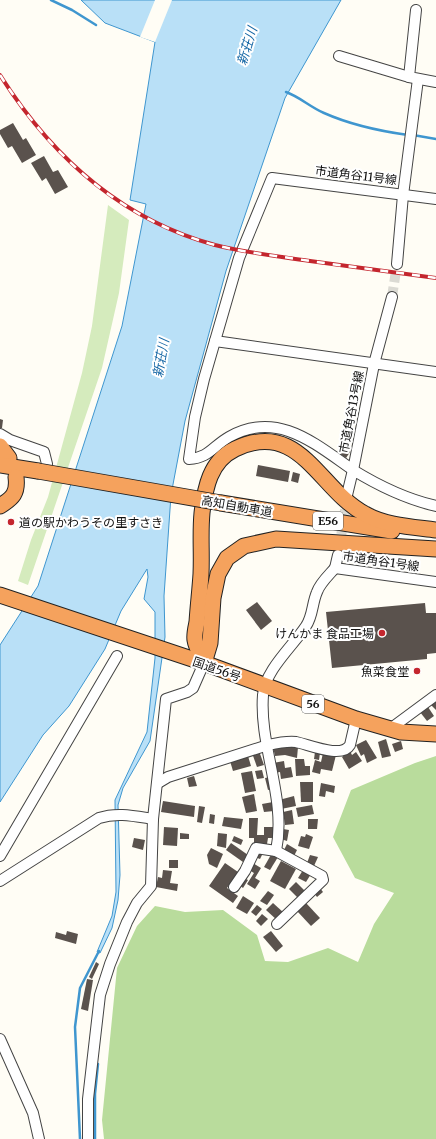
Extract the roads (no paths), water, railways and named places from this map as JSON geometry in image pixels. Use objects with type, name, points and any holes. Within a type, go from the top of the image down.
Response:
[{"type":"highway","points":[[204,663],[195,640],[201,572],[200,526],[206,482],[215,466],[229,452],[249,444],[262,442],[276,443],[287,446],[306,458],[337,493],[366,515],[398,525],[436,530]]},
{"type":"highway","points":[[0,446],[5,462]]},
{"type":"highway","name":"E56","points":[[5,462],[42,467]]},
{"type":"highway","name":"高知自動車道","points":[[42,467],[221,503],[436,537]]},
{"type":"highway","points":[[0,506],[15,494],[17,486],[16,476]]},
{"type":"highway","points":[[204,663],[210,643],[213,598],[218,574],[228,558],[244,546],[260,541],[276,539],[436,549]]},
{"type":"highway","name":"国道56号","points":[[0,595],[166,652],[204,663],[265,686],[390,729],[406,733],[436,734]]},
{"type":"street","points":[[397,264],[414,78],[416,10]]},
{"type":"street","points":[[339,56],[414,78],[436,82]]},
{"type":"street","name":"市道角谷11号線","points":[[215,341],[239,258],[272,178],[436,199]]},
{"type":"street","name":"市道角谷13号線","points":[[215,341],[195,417],[189,459],[207,455],[224,440],[237,432],[253,428],[268,427],[300,434],[353,470],[374,364],[392,297]]},
{"type":"street","points":[[215,341],[436,372]]},
{"type":"street","points":[[0,434],[10,440],[44,452],[42,467]]},
{"type":"street","points":[[347,495],[353,470],[376,484],[415,501],[436,506]]},
{"type":"street","name":"市道角谷1号線","points":[[338,555],[335,568],[436,582]]},
{"type":"street","points":[[276,851],[279,817],[263,714],[263,694],[265,686],[283,655],[307,625],[317,591],[335,568]]},
{"type":"street","points":[[0,856],[117,656]]},
{"type":"street","points":[[88,1139],[88,1099],[100,995],[110,964],[129,917],[137,903],[151,886],[153,819],[166,699],[187,692],[193,688],[204,663]]},
{"type":"street","points":[[390,729],[436,695]]},
{"type":"street","points":[[158,783],[168,777],[268,745],[296,742],[341,752],[350,745],[356,718]]},
{"type":"street","points":[[0,881],[99,818],[111,814],[120,814],[153,819]]},
{"type":"street","points":[[234,887],[245,872],[256,848],[276,851],[322,876],[323,880],[278,924]]},
{"type":"street","points":[[0,1039],[34,1113],[39,1139]]},
{"type":"water","name":"新荘川","points":[[81,0],[341,0],[285,98],[226,271],[185,421],[171,495],[164,596],[165,637],[150,741],[123,788],[118,805],[120,875],[118,900],[112,928],[100,953],[97,952],[112,916],[116,892],[115,800],[147,732],[155,658],[155,612],[144,599],[148,577],[147,569],[121,611],[105,649],[69,706],[43,735],[0,802],[0,645],[38,586],[122,326],[146,204],[130,200],[155,42],[105,23]]},
{"type":"waterway","points":[[51,0],[72,10],[96,25]]},
{"type":"waterway","points":[[286,92],[319,111],[344,121],[408,135]]},
{"type":"waterway","points":[[413,135],[436,139]]},
{"type":"waterway","points":[[80,1139],[75,1027],[80,988],[99,951]]},
{"type":"waterway","points":[[95,1139],[95,1094],[98,1064]]},
{"type":"tunnel","points":[[392,297],[397,264]]},
{"type":"tunnel","points":[[339,549],[347,498]]},
{"type":"railway","points":[[0,75],[20,105],[42,132],[66,158],[91,181],[119,201],[149,219],[181,234],[227,248],[274,256],[436,278]]},
{"type":"place","name":"道の駅かわうその里すさき","points":[[11,522]]},
{"type":"place","name":"けんかま 食品工場","points":[[382,633]]},
{"type":"place","name":"魚菜食堂","points":[[417,671]]}]
